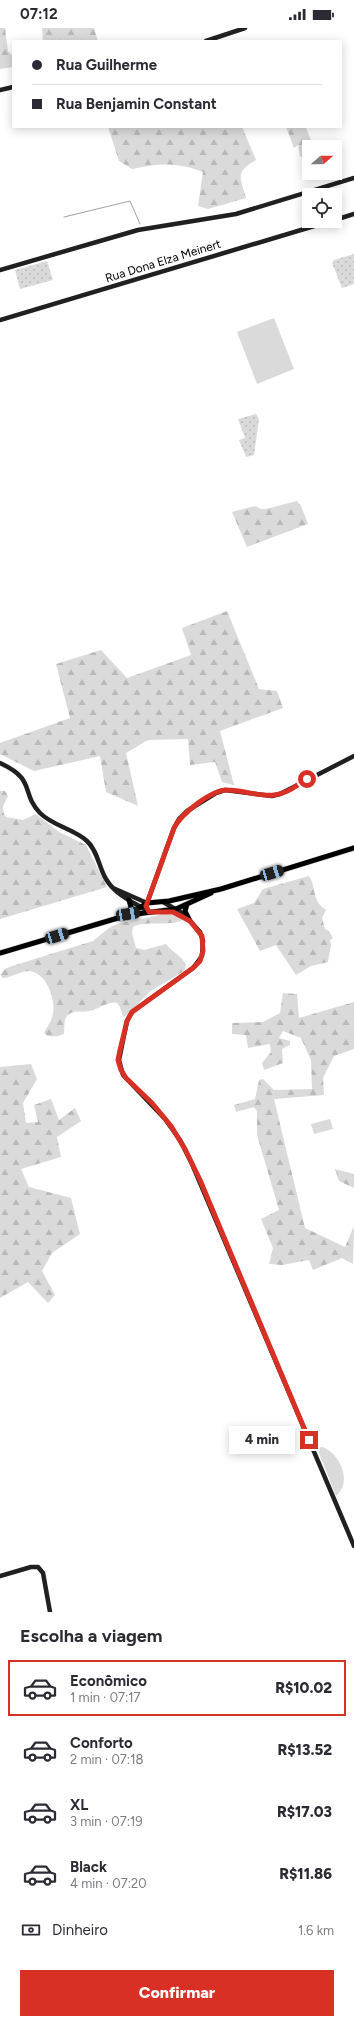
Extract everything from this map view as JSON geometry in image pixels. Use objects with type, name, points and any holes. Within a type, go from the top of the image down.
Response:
[{"type":"main road","points":[[128,914],[147,903],[163,902],[221,888],[354,848]]},
{"type":"main road","points":[[0,953],[128,914],[176,909],[221,888]]},
{"type":"main road","points":[[128,914],[131,907],[129,900]]},
{"type":"main road","points":[[163,902],[166,907],[165,911]]},
{"type":"main road","points":[[147,903],[149,912]]},
{"type":"main road","points":[[188,904],[185,911],[190,921]]},
{"type":"street","points":[[209,40],[245,28]]},
{"type":"street","points":[[0,90],[12,87]]},
{"type":"street","points":[[0,270],[133,232],[183,222],[236,214],[354,178]]},
{"type":"street","points":[[342,218],[354,214]]},
{"type":"street","name":"Rua Dona Elza Meinert","points":[[0,320],[309,228]]},
{"type":"street","points":[[113,888],[147,903],[177,823],[191,808],[216,793],[225,790],[272,796],[280,794],[354,756]]},
{"type":"street","points":[[0,763],[12,768],[22,776],[41,813],[88,842],[94,850],[104,876],[113,888],[149,912]]},
{"type":"street","points":[[151,892],[155,902]]},
{"type":"street","points":[[163,902],[176,909],[200,932],[203,941],[203,951],[200,961],[193,968],[139,1007],[129,1017],[120,1050],[120,1066],[126,1078],[152,1103],[171,1126],[192,1164],[354,1546]]},
{"type":"street","points":[[165,911],[176,913],[190,921]]},
{"type":"street","points":[[0,1576],[31,1567],[38,1567],[43,1573],[50,1612]]},
{"type":"green space","points":[[0,28],[5,28],[8,51],[12,55],[12,67],[0,69]]},
{"type":"green space","points":[[42,28],[94,28],[98,40],[43,40]]},
{"type":"green space","points":[[108,128],[242,128],[256,160],[249,164],[242,172],[241,180],[246,198],[208,209],[198,206],[203,172],[185,166],[168,164],[132,169],[119,161]]},
{"type":"green space","points":[[286,128],[306,128],[311,140],[302,140],[302,157],[300,156],[298,145],[294,148]]},
{"type":"green space","points":[[354,254],[354,284],[342,288],[332,263],[334,260]]},
{"type":"green space","points":[[47,261],[53,280],[20,289],[15,270]]},
{"type":"green space","points":[[274,318],[294,369],[257,384],[237,332]]},
{"type":"green space","points":[[256,414],[259,419],[254,455],[246,457],[239,440],[245,438],[238,419]]},
{"type":"green space","points":[[297,501],[301,506],[308,524],[247,547],[232,512],[255,506],[261,509],[266,509]]},
{"type":"green space","points":[[227,611],[259,689],[277,691],[283,708],[220,731],[234,785],[222,782],[215,762],[190,765],[188,739],[148,740],[126,753],[138,806],[106,792],[100,756],[34,771],[0,754],[0,743],[70,718],[56,664],[101,650],[127,678],[191,655],[182,628]]},
{"type":"green space","points":[[0,791],[5,791],[8,796],[3,809],[6,817],[23,820],[36,814],[59,832],[86,845],[107,887],[0,919]]},
{"type":"green space","points":[[309,876],[318,902],[326,910],[322,918],[325,929],[329,931],[333,938],[330,940],[331,945],[328,962],[311,966],[296,975],[276,945],[260,951],[237,909],[254,903],[263,889]]},
{"type":"green space","points":[[164,914],[180,916],[182,920],[171,923],[143,924],[133,927],[132,933],[136,948],[144,950],[166,944],[185,962],[186,965],[184,971],[149,992],[129,1014],[123,1017],[117,1003],[110,1003],[86,1012],[70,1013],[65,1019],[64,1034],[59,1036],[46,1035],[44,1033],[52,1019],[54,1007],[51,994],[45,981],[40,976],[29,971],[5,978],[0,975],[5,969],[12,966],[93,941],[109,928],[117,924]]},
{"type":"green space","points":[[283,993],[297,994],[299,1018],[354,1002],[354,1049],[334,1056],[323,1078],[324,1095],[274,1099],[305,1228],[345,1247],[354,1226],[353,1264],[342,1258],[313,1270],[309,1260],[282,1265],[269,1264],[273,1248],[261,1219],[279,1210],[257,1135],[257,1111],[254,1107],[236,1112],[234,1105],[255,1099],[259,1080],[263,1079],[274,1090],[312,1089],[311,1060],[301,1038],[283,1031],[279,1038],[290,1041],[290,1045],[282,1049],[283,1063],[264,1070],[262,1063],[271,1052],[270,1044],[248,1048],[246,1035],[232,1034],[232,1023],[263,1022],[280,1013]]},
{"type":"green space","points":[[31,1064],[37,1079],[23,1103],[26,1123],[38,1122],[34,1105],[51,1099],[59,1120],[75,1108],[81,1121],[57,1137],[61,1157],[21,1169],[29,1187],[71,1198],[80,1234],[52,1253],[42,1271],[55,1295],[48,1303],[28,1282],[0,1298],[0,1067]]},
{"type":"green space","points":[[330,1119],[333,1129],[314,1134],[311,1124]]},
{"type":"green space","points":[[335,1169],[354,1174],[354,1188],[339,1181]]},
{"type":"green space","points":[[322,1447],[334,1455],[342,1468],[344,1483],[336,1496],[317,1448]]},
{"type":"waterway","points":[[64,217],[130,201],[140,224]]},
{"type":"route","points":[[307,779],[283,793],[272,796],[229,790],[220,791],[191,808],[179,819],[174,828],[146,906],[149,912],[173,912],[190,921],[202,936],[204,946],[202,956],[200,961],[193,968],[132,1012],[127,1021],[118,1060],[126,1078],[152,1103],[175,1132],[185,1149],[200,1180],[309,1440]]}]
